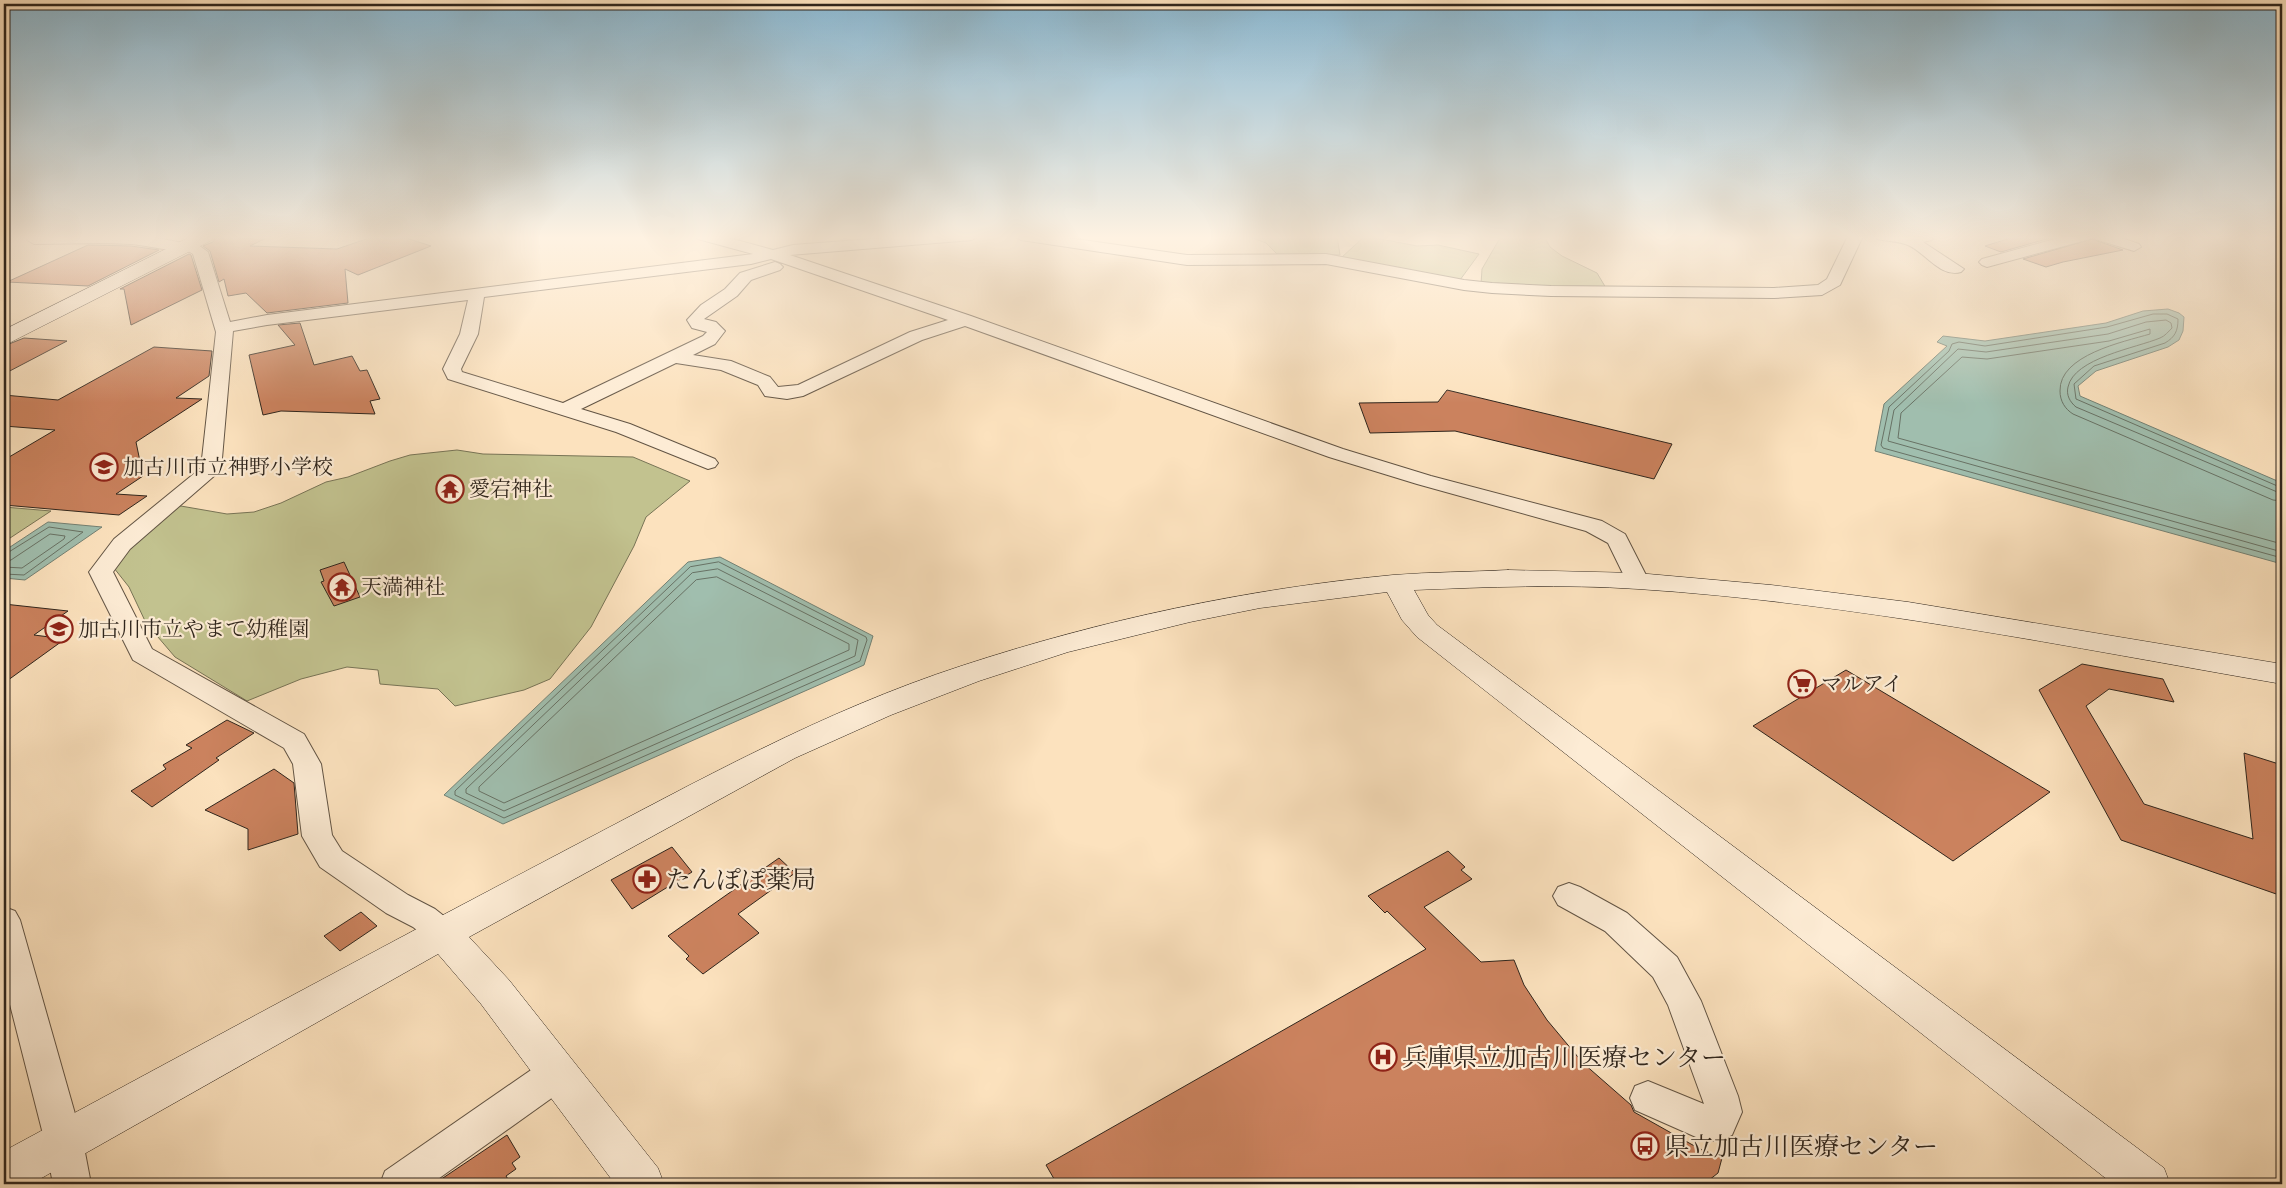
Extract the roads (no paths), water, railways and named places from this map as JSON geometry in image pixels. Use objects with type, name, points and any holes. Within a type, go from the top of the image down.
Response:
[{"type":"street","points":[[4,338],[97,291]]},
{"type":"street","points":[[212,291],[224,328],[211,470],[122,544],[101,572],[142,654],[294,741],[307,764],[317,836],[331,859],[443,933],[495,992],[642,1184]]},
{"type":"street","points":[[224,328],[267,320],[498,291]]},
{"type":"street","points":[[563,410],[714,336],[716,331],[710,326],[698,324],[695,320],[715,302],[733,291]]},
{"type":"street","points":[[881,291],[1336,453],[1424,480],[1594,526],[1617,539],[1637,581]]},
{"type":"street","points":[[1600,291],[1774,293],[1802,291]]},
{"type":"street","points":[[477,294],[469,334],[452,369],[454,375],[622,428],[708,463]]},
{"type":"street","points":[[674,357],[725,365],[764,381],[772,392],[787,393],[803,390],[916,336],[965,320]]},
{"type":"street","points":[[665,465],[684,454]]},
{"type":"street","points":[[4,1175],[692,797],[784,750],[880,708],[968,674],[1060,645],[1190,613],[1260,600],[1396,583],[1508,578],[1637,581],[1771,592],[1908,611],[2282,674]]},
{"type":"street","points":[[1396,583],[1410,610],[1427,631],[2148,1184]]},
{"type":"street","points":[[1568,896],[1616,922],[1665,966],[1684,1001],[1720,1096],[1724,1112],[1719,1122],[1705,1123],[1648,1098]]},
{"type":"street","points":[[4,920],[64,1142],[72,1184]]},
{"type":"street","points":[[399,1184],[557,1073]]},
{"type":"water","points":[[2168,309],[2184,317],[2183,331],[2179,340],[2168,347],[2096,371],[2078,386],[2080,396],[2282,483],[2282,564],[1875,451],[1884,404],[1947,346],[1937,342],[1943,336],[1985,341],[2106,323],[2143,311]]},
{"type":"water","points":[[48,522],[102,527],[25,580],[4,578],[4,551]]},
{"type":"water","points":[[720,557],[873,636],[864,665],[503,824],[444,795],[688,562]]},
{"type":"place","name":"加古川市立神野小学校","points":[[104,467]]},
{"type":"place","name":"愛宕神社","points":[[450,489]]},
{"type":"place","name":"天満神社","points":[[342,587]]},
{"type":"place","name":"加古川市立やまて幼稚園","points":[[59,629]]},
{"type":"place","name":"マルアイ","points":[[1802,684]]},
{"type":"place","name":"たんぽぽ薬局","points":[[647,879]]},
{"type":"place","name":"兵庫県立加古川医療センター","points":[[1383,1057]]},
{"type":"place","name":"県立加古川医療センター","points":[[1645,1146]]}]
